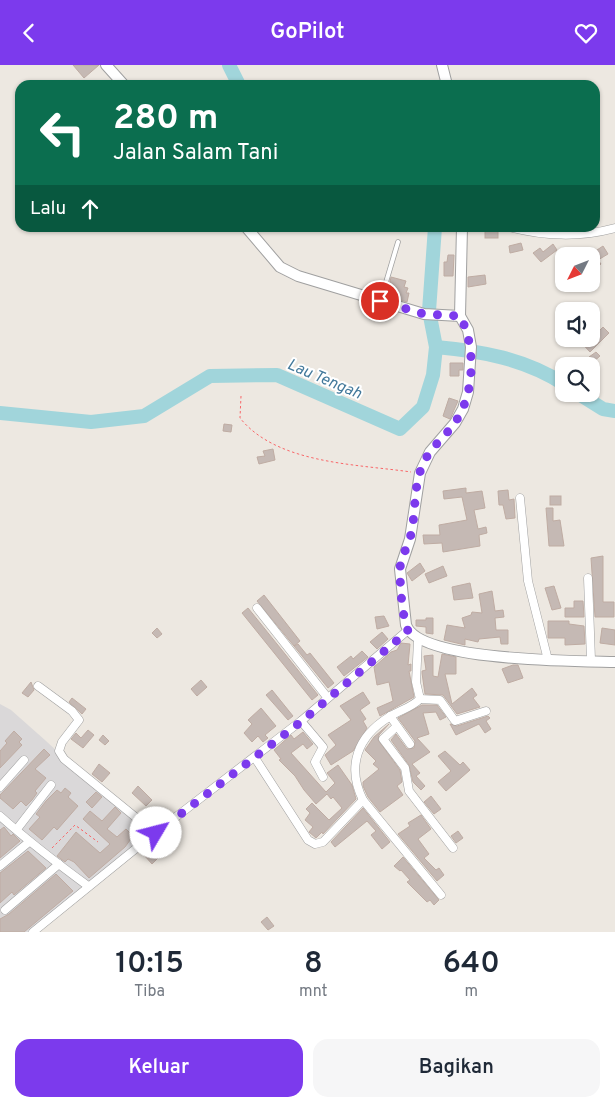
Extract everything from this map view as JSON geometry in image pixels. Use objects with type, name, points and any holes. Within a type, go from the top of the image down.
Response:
[{"type":"street","points":[[106,65],[120,80]]},
{"type":"street","points":[[442,65],[446,80]]},
{"type":"street","points":[[600,231],[615,228]]},
{"type":"street","points":[[250,232],[280,267],[298,276],[424,314],[455,316],[468,330],[471,347],[468,392],[463,409],[455,423],[430,452],[420,473],[410,539],[402,557],[400,569],[408,631],[418,640],[442,648],[494,657],[548,660],[591,659],[615,662]]},
{"type":"street","points":[[455,316],[462,232]]},
{"type":"street","points":[[529,232],[542,235],[577,236],[596,232]]},
{"type":"street","points":[[520,497],[528,581],[548,660]]},
{"type":"street","points":[[588,578],[591,659]]},
{"type":"street","points":[[258,608],[327,697]]},
{"type":"street","points":[[33,932],[88,886],[302,721],[327,697],[408,631]]},
{"type":"street","points":[[418,640],[419,654],[416,682],[420,699]]},
{"type":"street","points":[[38,686],[72,711],[79,720],[62,742],[58,751],[64,759],[156,833]]},
{"type":"street","points":[[441,895],[363,800],[356,785],[354,773],[357,753],[374,727],[390,716],[413,706],[420,699],[440,700],[455,721],[486,711]]},
{"type":"street","points":[[390,716],[396,727],[410,743]]},
{"type":"street","points":[[302,721],[323,747],[315,762],[323,777]]},
{"type":"street","points":[[396,727],[383,739],[405,768],[406,785],[453,848]]},
{"type":"street","points":[[255,758],[308,840],[315,844],[323,842],[363,800]]},
{"type":"street","points":[[0,787],[24,760]]},
{"type":"street","points":[[17,829],[51,785]]},
{"type":"street","points":[[1,820],[17,829],[29,842],[88,886]]},
{"type":"street","points":[[0,866],[29,842]]},
{"type":"street","points":[[5,910],[59,864]]},
{"type":"lane","points":[[380,301],[398,242]]},
{"type":"path","points":[[241,396],[240,418],[250,430],[267,443],[318,459],[420,473]]},
{"type":"path","points":[[47,854],[75,825],[98,842]]},
{"type":"shaded area","points":[[0,704],[11,710],[147,834],[28,932],[0,932]]},
{"type":"building","points":[[73,65],[99,65],[84,78]]},
{"type":"building","points":[[485,232],[498,232],[498,238],[485,238]]},
{"type":"building","points":[[521,243],[523,250],[510,253],[509,246]]},
{"type":"building","points":[[553,244],[555,247],[555,252],[541,262],[533,253],[540,248],[543,252]]},
{"type":"building","points":[[603,246],[608,254],[600,259],[600,248]]},
{"type":"building","points":[[448,255],[454,255],[453,276],[444,276],[444,262],[447,262]]},
{"type":"building","points":[[485,275],[486,284],[468,287],[468,277]]},
{"type":"building","points":[[391,277],[406,281],[404,287],[408,288],[406,293],[409,293],[407,302],[387,296]]},
{"type":"building","points":[[603,327],[609,333],[600,342],[600,330]]},
{"type":"building","points":[[585,347],[595,347],[590,352]]},
{"type":"building","points":[[596,352],[600,356],[599,357],[589,357]]},
{"type":"building","points":[[450,363],[463,363],[463,370],[459,370],[459,376],[450,376]]},
{"type":"building","points":[[449,398],[458,401],[450,419],[443,416]]},
{"type":"building","points":[[224,424],[232,425],[231,432],[223,431]]},
{"type":"building","points":[[273,449],[275,460],[259,464],[257,457],[265,456],[263,451]]},
{"type":"building","points":[[466,488],[466,493],[482,491],[485,508],[474,510],[478,529],[486,527],[487,533],[479,535],[480,546],[443,552],[442,543],[424,544],[423,535],[440,535],[439,525],[467,520],[462,497],[444,499],[443,491]]},
{"type":"building","points":[[508,490],[509,500],[514,499],[515,518],[506,519],[503,505],[499,505],[498,491]]},
{"type":"building","points":[[550,496],[561,496],[561,505],[550,505]]},
{"type":"building","points":[[546,508],[553,508],[553,521],[560,520],[564,546],[549,546]]},
{"type":"building","points":[[603,556],[603,602],[614,602],[614,617],[595,617],[591,558]]},
{"type":"building","points":[[420,563],[425,571],[412,581],[407,573]]},
{"type":"building","points":[[443,566],[447,576],[429,583],[425,574]]},
{"type":"building","points":[[470,583],[473,598],[454,600],[452,587]]},
{"type":"building","points":[[554,586],[561,608],[552,610],[545,588]]},
{"type":"building","points":[[492,591],[495,611],[503,610],[504,617],[495,618],[496,630],[508,630],[508,644],[501,644],[500,637],[479,639],[478,642],[465,639],[465,645],[444,640],[447,625],[465,628],[462,618],[471,615],[472,612],[482,613],[479,594]]},
{"type":"building","points":[[264,595],[300,641],[294,646],[257,601]]},
{"type":"building","points":[[574,601],[583,601],[584,617],[565,617],[565,608],[574,608]]},
{"type":"building","points":[[248,608],[318,695],[312,700],[242,613]]},
{"type":"building","points":[[384,616],[389,626],[377,629],[375,617]]},
{"type":"building","points":[[426,618],[433,618],[433,634],[426,633],[426,627],[416,626],[416,620],[426,620]]},
{"type":"building","points":[[548,621],[569,621],[569,624],[584,626],[585,644],[565,645],[565,638],[548,638]]},
{"type":"building","points":[[157,628],[162,634],[157,638],[152,633]]},
{"type":"building","points":[[602,628],[615,630],[615,645],[600,643]]},
{"type":"building","points":[[382,632],[388,639],[377,649],[370,642]]},
{"type":"building","points":[[401,643],[410,644],[408,665],[411,664],[411,671],[409,671],[414,697],[380,716],[377,708],[393,701],[389,682],[377,685],[374,667],[391,652],[397,650]]},
{"type":"building","points":[[298,644],[307,655],[310,653],[334,683],[328,688],[294,646]]},
{"type":"building","points":[[362,651],[368,657],[344,676],[337,667],[351,656],[353,659]]},
{"type":"building","points":[[442,654],[456,657],[456,674],[445,674],[452,704],[472,688],[477,695],[473,698],[480,707],[457,714],[443,695],[425,694],[422,673],[422,671],[426,670],[424,656],[433,655],[433,676],[438,677]]},
{"type":"building","points":[[518,665],[523,678],[508,683],[502,669]]},
{"type":"building","points":[[201,680],[207,687],[197,696],[191,689]]},
{"type":"building","points":[[31,682],[34,690],[28,697],[22,693]]},
{"type":"building","points":[[272,690],[293,716],[288,720],[266,695]]},
{"type":"building","points":[[363,692],[370,703],[360,710],[366,719],[363,721],[367,728],[353,751],[331,765],[325,755],[336,745],[328,735],[351,720],[340,706]]},
{"type":"building","points":[[72,698],[86,709],[82,714],[69,702]]},
{"type":"building","points":[[422,705],[437,705],[446,717],[440,720],[436,712],[423,713],[429,734],[417,738],[430,752],[412,764],[420,773],[416,776],[425,786],[421,790],[413,782],[409,765],[391,740],[396,734],[407,749],[414,748],[415,741],[398,718]]},
{"type":"building","points":[[261,708],[276,726],[265,735],[268,738],[263,742],[258,736],[252,742],[244,733],[252,724],[248,720]]},
{"type":"building","points":[[488,716],[490,718],[486,721],[491,729],[485,733],[479,724],[456,735],[450,724],[457,726]]},
{"type":"building","points":[[389,724],[379,735],[378,740],[400,770],[402,782],[397,786],[403,795],[380,812],[368,797],[363,786],[363,782],[379,769],[373,764],[376,761],[365,750],[374,737]]},
{"type":"building","points":[[88,730],[94,735],[83,748],[71,739],[76,733],[81,738]]},
{"type":"building","points":[[14,731],[22,739],[19,742],[22,745],[0,768],[0,751],[7,743],[5,741]]},
{"type":"building","points":[[303,732],[313,744],[307,749],[303,744],[291,753],[326,792],[335,783],[327,773],[338,765],[352,785],[356,799],[323,834],[322,832],[316,838],[309,832],[313,827],[305,820],[310,813],[306,809],[312,803],[329,820],[342,808],[333,797],[331,799],[327,794],[316,804],[295,776],[279,760],[281,759],[274,750],[291,735],[294,739]]},
{"type":"building","points":[[103,735],[109,741],[105,745],[99,740]]},
{"type":"building","points":[[44,749],[50,755],[35,769],[46,778],[26,806],[21,801],[13,809],[0,798],[0,795]]},
{"type":"building","points":[[445,751],[460,765],[463,762],[470,770],[446,791],[438,782],[451,771],[438,756]]},
{"type":"building","points":[[99,764],[110,773],[102,782],[92,774]]},
{"type":"building","points":[[138,786],[152,800],[146,806],[132,793]]},
{"type":"building","points":[[65,788],[71,793],[68,797],[78,806],[57,830],[54,827],[42,840],[29,829],[40,817],[36,814],[46,801],[57,790],[61,793]]},
{"type":"building","points":[[96,792],[102,797],[92,808],[86,802]]},
{"type":"building","points":[[431,796],[441,809],[434,814],[424,802]]},
{"type":"building","points":[[115,807],[121,813],[107,829],[117,837],[126,829],[133,836],[125,847],[89,878],[74,862],[68,859],[65,862],[57,856],[76,832],[100,853],[110,844],[83,819],[90,811],[102,821]]},
{"type":"building","points":[[363,808],[390,842],[382,849],[371,835],[376,831],[367,821],[335,847],[331,842]]},
{"type":"building","points":[[421,815],[431,829],[418,839],[429,854],[424,858],[436,870],[439,868],[444,875],[437,881],[398,834],[410,826],[408,823]]},
{"type":"building","points":[[4,827],[11,836],[13,834],[20,841],[0,858],[0,830]]},
{"type":"building","points":[[458,831],[463,838],[456,843],[451,836]]},
{"type":"building","points":[[150,849],[158,858],[152,864],[144,855]]},
{"type":"building","points":[[28,851],[46,868],[14,895],[12,892],[0,903],[0,873]]},
{"type":"building","points":[[403,857],[439,900],[434,905],[430,900],[427,902],[407,882],[410,880],[401,870],[394,866]]},
{"type":"building","points":[[56,874],[73,891],[24,932],[0,932],[0,919],[9,914]]},
{"type":"building","points":[[267,917],[274,926],[268,930],[261,922]]},
{"type":"waterway","name":"Lau Tengah","points":[[229,65],[236,80]]},
{"type":"waterway","name":"Lau Tengah","points":[[0,413],[91,422],[144,416],[210,376],[277,375],[400,429],[423,407],[433,375],[436,347],[429,311],[435,232]]},
{"type":"waterway","points":[[436,347],[470,351],[503,358],[534,368],[555,379]]},
{"type":"waterway","points":[[592,402],[603,409],[615,411]]},
{"type":"route","points":[[156,833],[302,721],[327,697],[408,631],[400,569],[402,557],[410,539],[420,473],[424,461],[430,452],[455,423],[463,409],[468,392],[471,347],[468,330],[460,316],[424,314],[380,301]]}]
